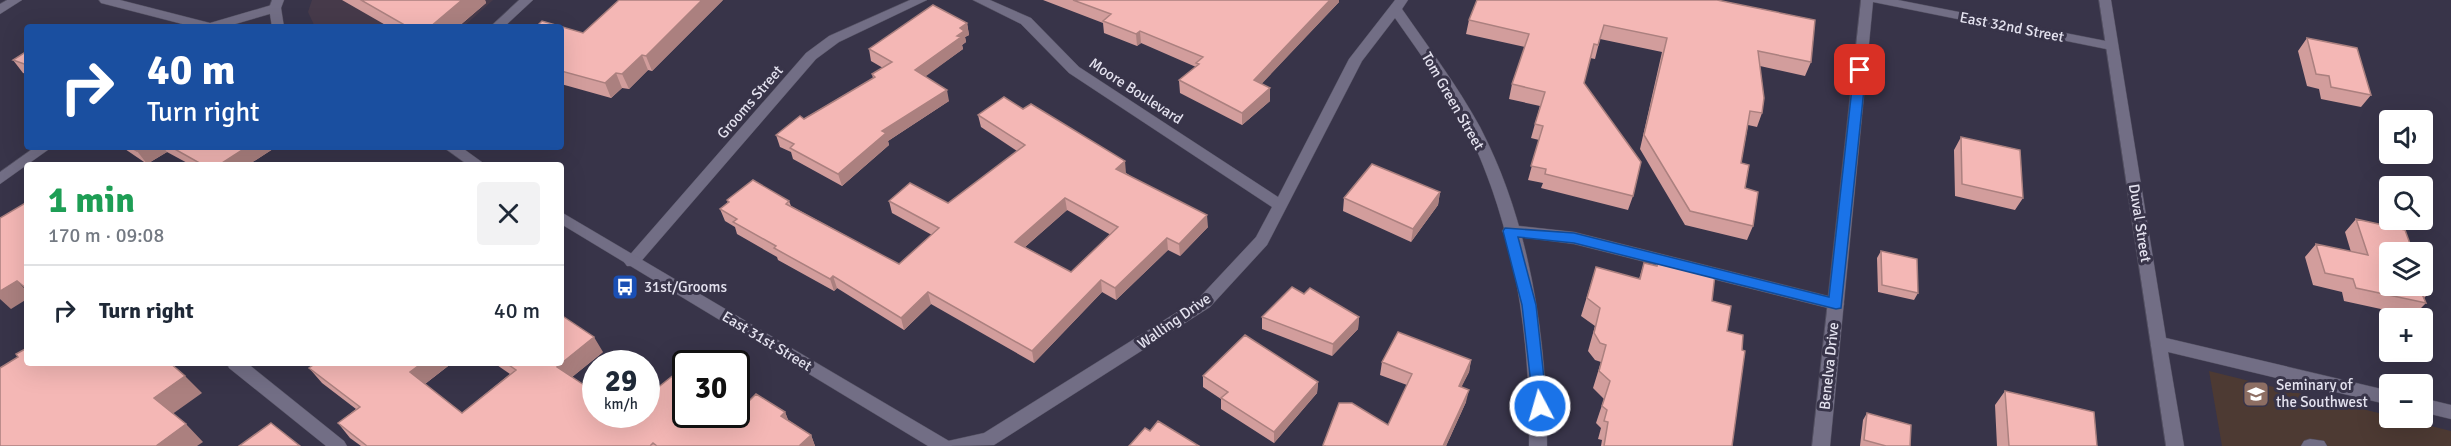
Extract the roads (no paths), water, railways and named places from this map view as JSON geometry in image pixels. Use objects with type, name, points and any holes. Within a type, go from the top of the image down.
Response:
[{"type":"street","points":[[0,10],[16,0]]},
{"type":"street","points":[[105,0],[198,24]]},
{"type":"street","points":[[499,24],[527,0]]},
{"type":"street","name":"Grooms Street","points":[[632,262],[812,56],[834,39],[921,0]]},
{"type":"street","name":"Moore Boulevard","points":[[979,0],[1026,21],[1074,70],[1281,206]]},
{"type":"street","name":"Benelva Drive","points":[[1821,446],[1867,0]]},
{"type":"street","name":"East 32nd Street","points":[[1878,0],[2111,46]]},
{"type":"street","name":"Duval Street","points":[[2105,0],[2175,446]]},
{"type":"street","points":[[219,24],[276,4],[278,24]]},
{"type":"street","name":"Walling Drive","points":[[954,446],[988,440],[998,434],[1172,326],[1204,303],[1229,279],[1262,241],[1356,59],[1399,4]]},
{"type":"street","name":"Tom Green Street","points":[[1399,4],[1482,147],[1510,231],[1529,305],[1540,406],[1538,446]]},
{"type":"street","points":[[0,179],[41,150]]},
{"type":"street","points":[[455,150],[474,162]]},
{"type":"street","name":"East 31st Street","points":[[564,219],[632,262],[943,446]]},
{"type":"street","points":[[1510,231],[1574,238],[1836,304]]},
{"type":"street","points":[[2159,343],[2379,395]]},
{"type":"street","points":[[239,366],[338,446]]},
{"type":"street","points":[[2433,408],[2451,412]]},
{"type":"street","points":[[2310,446],[2318,446]]},
{"type":"place","name":"31st/Grooms","points":[[625,287]]},
{"type":"place","name":"Seminary of the Southwest","points":[[2256,394]]}]
